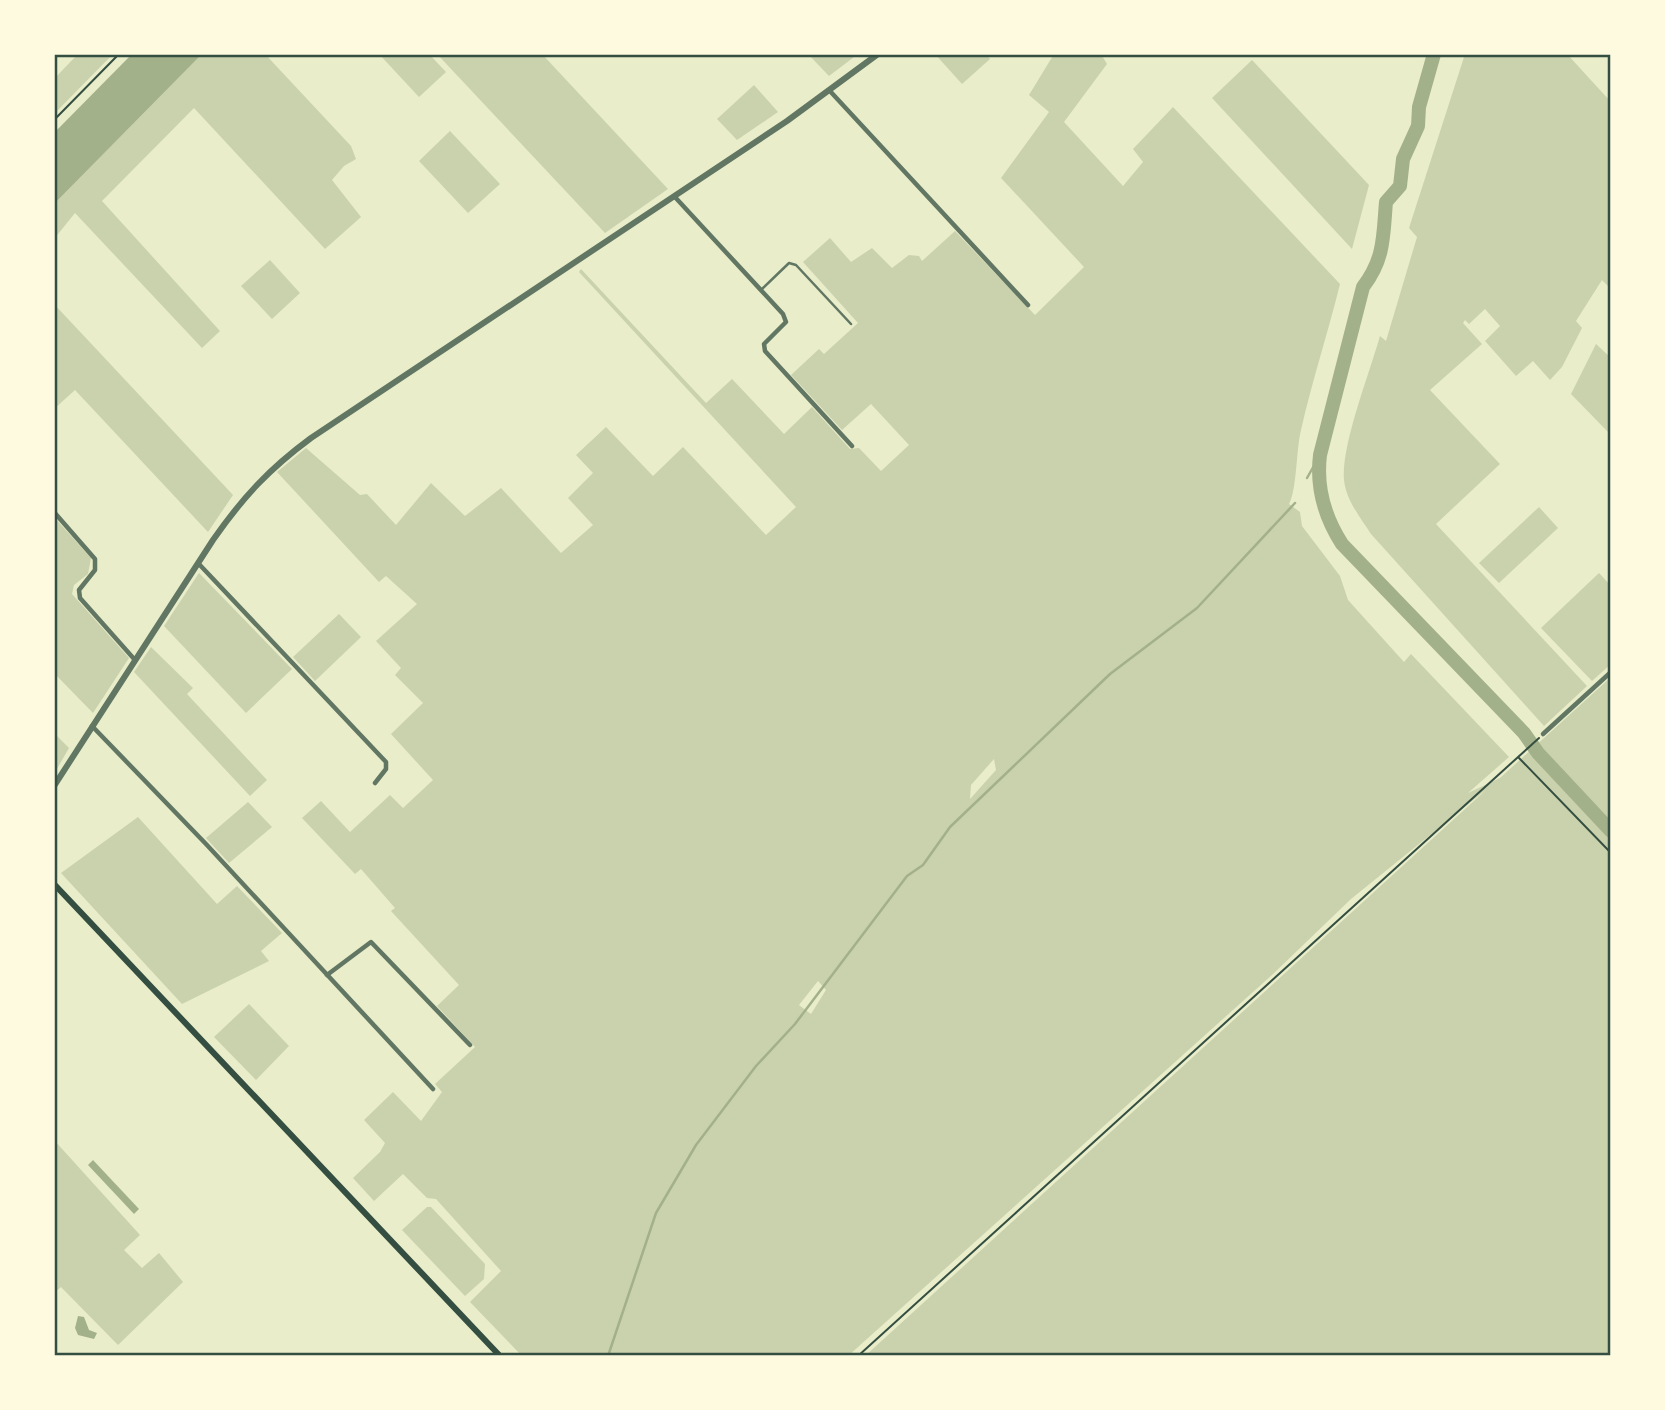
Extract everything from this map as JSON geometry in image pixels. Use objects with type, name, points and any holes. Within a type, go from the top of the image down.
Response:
[{"type":"main road","points":[[54,884],[500,1356]]},
{"type":"street","points":[[54,786],[198,562],[251,488],[286,457],[674,196],[878,54]]},
{"type":"street","points":[[829,90],[1028,305]]},
{"type":"street","points":[[674,196],[783,314],[786,322],[764,344],[765,351],[852,446]]},
{"type":"street","points":[[54,512],[95,559],[95,570],[79,590],[80,598],[135,660]]},
{"type":"street","points":[[198,562],[386,762],[386,769],[375,783]]},
{"type":"street","points":[[1543,734],[1611,671]]},
{"type":"street","points":[[93,726],[433,1089]]},
{"type":"street","points":[[327,975],[365,944],[371,943],[470,1045]]},
{"type":"lane","points":[[761,290],[792,263],[851,324]]},
{"type":"path","points":[[54,120],[119,54]]},
{"type":"path","points":[[858,1356],[1543,734]]},
{"type":"path","points":[[1518,757],[1611,853]]},
{"type":"shaded area","points":[[78,54],[113,54],[54,114],[54,79]]},
{"type":"shaded area","points":[[132,54],[202,54],[54,204],[54,133]]},
{"type":"shaded area","points":[[202,54],[265,54],[351,146],[356,159],[344,166],[332,180],[361,217],[325,249],[194,108],[102,201],[220,331],[202,348],[75,213],[54,239],[54,204]]},
{"type":"shaded area","points":[[379,54],[429,54],[446,72],[419,97]]},
{"type":"shaded area","points":[[437,54],[542,54],[668,189],[605,233]]},
{"type":"shaded area","points":[[808,54],[858,54],[829,76]]},
{"type":"shaded area","points":[[935,54],[986,54],[990,59],[962,84]]},
{"type":"shaded area","points":[[1054,54],[1101,54],[1107,64],[1064,122],[1123,186],[1143,162],[1133,149],[1173,107],[1340,284],[1301,430],[1294,489],[1289,504],[1300,512],[1302,526],[1340,576],[1348,600],[1404,662],[1411,654],[1509,757],[1468,793],[1500,778],[1611,677],[1611,1356],[865,1356],[1487,789],[1351,899],[1273,974],[848,1356],[522,1356],[470,1302],[501,1271],[436,1199],[427,1198],[403,1174],[374,1201],[353,1178],[380,1152],[385,1143],[364,1120],[393,1092],[421,1121],[442,1092],[435,1084],[475,1047],[437,1006],[459,985],[391,911],[395,908],[361,869],[355,874],[302,818],[321,801],[350,832],[390,795],[403,808],[433,780],[391,734],[423,703],[395,675],[401,668],[376,641],[417,604],[386,576],[379,582],[277,472],[306,448],[360,495],[367,494],[396,525],[431,483],[465,516],[501,488],[561,553],[593,525],[568,498],[593,473],[576,455],[606,427],[653,476],[683,447],[766,535],[796,507],[579,272],[581,269],[706,403],[732,379],[784,434],[812,407],[850,449],[859,448],[881,471],[909,445],[871,404],[842,430],[791,375],[819,349],[824,354],[858,323],[803,262],[830,238],[851,262],[872,248],[892,268],[909,255],[919,256],[922,261],[955,231],[1035,315],[1084,267],[1001,178],[1049,112],[1029,95]],"holes":[[[994,759],[996,770],[970,799],[971,785]],[[818,981],[826,990],[811,1014],[799,1005]]]},
{"type":"shaded area","points":[[1465,54],[1567,54],[1611,102],[1611,289],[1602,280],[1576,321],[1582,328],[1562,367],[1550,380],[1533,361],[1516,376],[1485,341],[1500,326],[1485,309],[1469,324],[1465,320],[1463,323],[1482,344],[1430,390],[1500,464],[1436,524],[1587,686],[1544,726],[1371,534],[1351,501],[1344,480],[1347,448],[1357,408],[1380,336],[1386,341],[1417,237],[1409,228]]},
{"type":"shaded area","points":[[1252,60],[1369,185],[1352,249],[1212,98]]},
{"type":"shaded area","points":[[754,85],[778,112],[737,140],[717,119]]},
{"type":"shaded area","points":[[450,131],[500,184],[468,213],[419,161]]},
{"type":"shaded area","points":[[270,260],[300,293],[272,319],[241,286]]},
{"type":"shaded area","points":[[54,304],[233,495],[208,532],[75,390],[54,409]]},
{"type":"shaded area","points":[[1596,344],[1611,358],[1611,429],[1608,432],[1571,394]]},
{"type":"shaded area","points":[[1539,507],[1558,528],[1499,583],[1479,563]]},
{"type":"shaded area","points":[[54,517],[91,558],[88,574],[74,585],[72,594],[129,658],[93,713],[54,673]]},
{"type":"shaded area","points":[[199,573],[292,669],[246,713],[164,626]]},
{"type":"shaded area","points":[[1599,573],[1611,586],[1611,664],[1592,681],[1541,628]]},
{"type":"shaded area","points":[[339,614],[361,637],[315,681],[293,657]]},
{"type":"shaded area","points":[[151,647],[193,688],[187,694],[267,780],[250,796],[134,672]]},
{"type":"shaded area","points":[[54,733],[69,748],[54,774]]},
{"type":"shaded area","points":[[248,802],[272,827],[229,863],[206,838]]},
{"type":"shaded area","points":[[138,817],[217,904],[237,886],[282,933],[261,951],[269,961],[182,1004],[61,873]]},
{"type":"shaded area","points":[[249,1004],[289,1046],[256,1080],[214,1037]]},
{"type":"shaded area","points":[[54,1140],[140,1235],[124,1250],[142,1268],[159,1253],[183,1282],[118,1345],[61,1287],[54,1293]]},
{"type":"shaded area","points":[[93,1160],[139,1209],[134,1214],[88,1165]]},
{"type":"shaded area","points":[[427,1207],[431,1207],[485,1264],[484,1279],[465,1296],[402,1230]]},
{"type":"shaded area","points":[[78,1316],[84,1317],[89,1330],[97,1333],[94,1339],[78,1335],[75,1328]]},
{"type":"waterway","points":[[1434,54],[1419,107],[1418,126],[1403,159],[1400,186],[1386,202],[1379,256],[1363,287],[1320,455],[1320,490],[1330,523],[1342,544],[1524,733],[1538,753],[1611,831]]},
{"type":"waterway","points":[[1307,478],[1320,455]]},
{"type":"waterway","points":[[608,1356],[656,1213],[696,1145],[756,1066],[795,1024],[907,876],[923,865],[950,827],[1110,674],[1197,608],[1295,503]]}]
